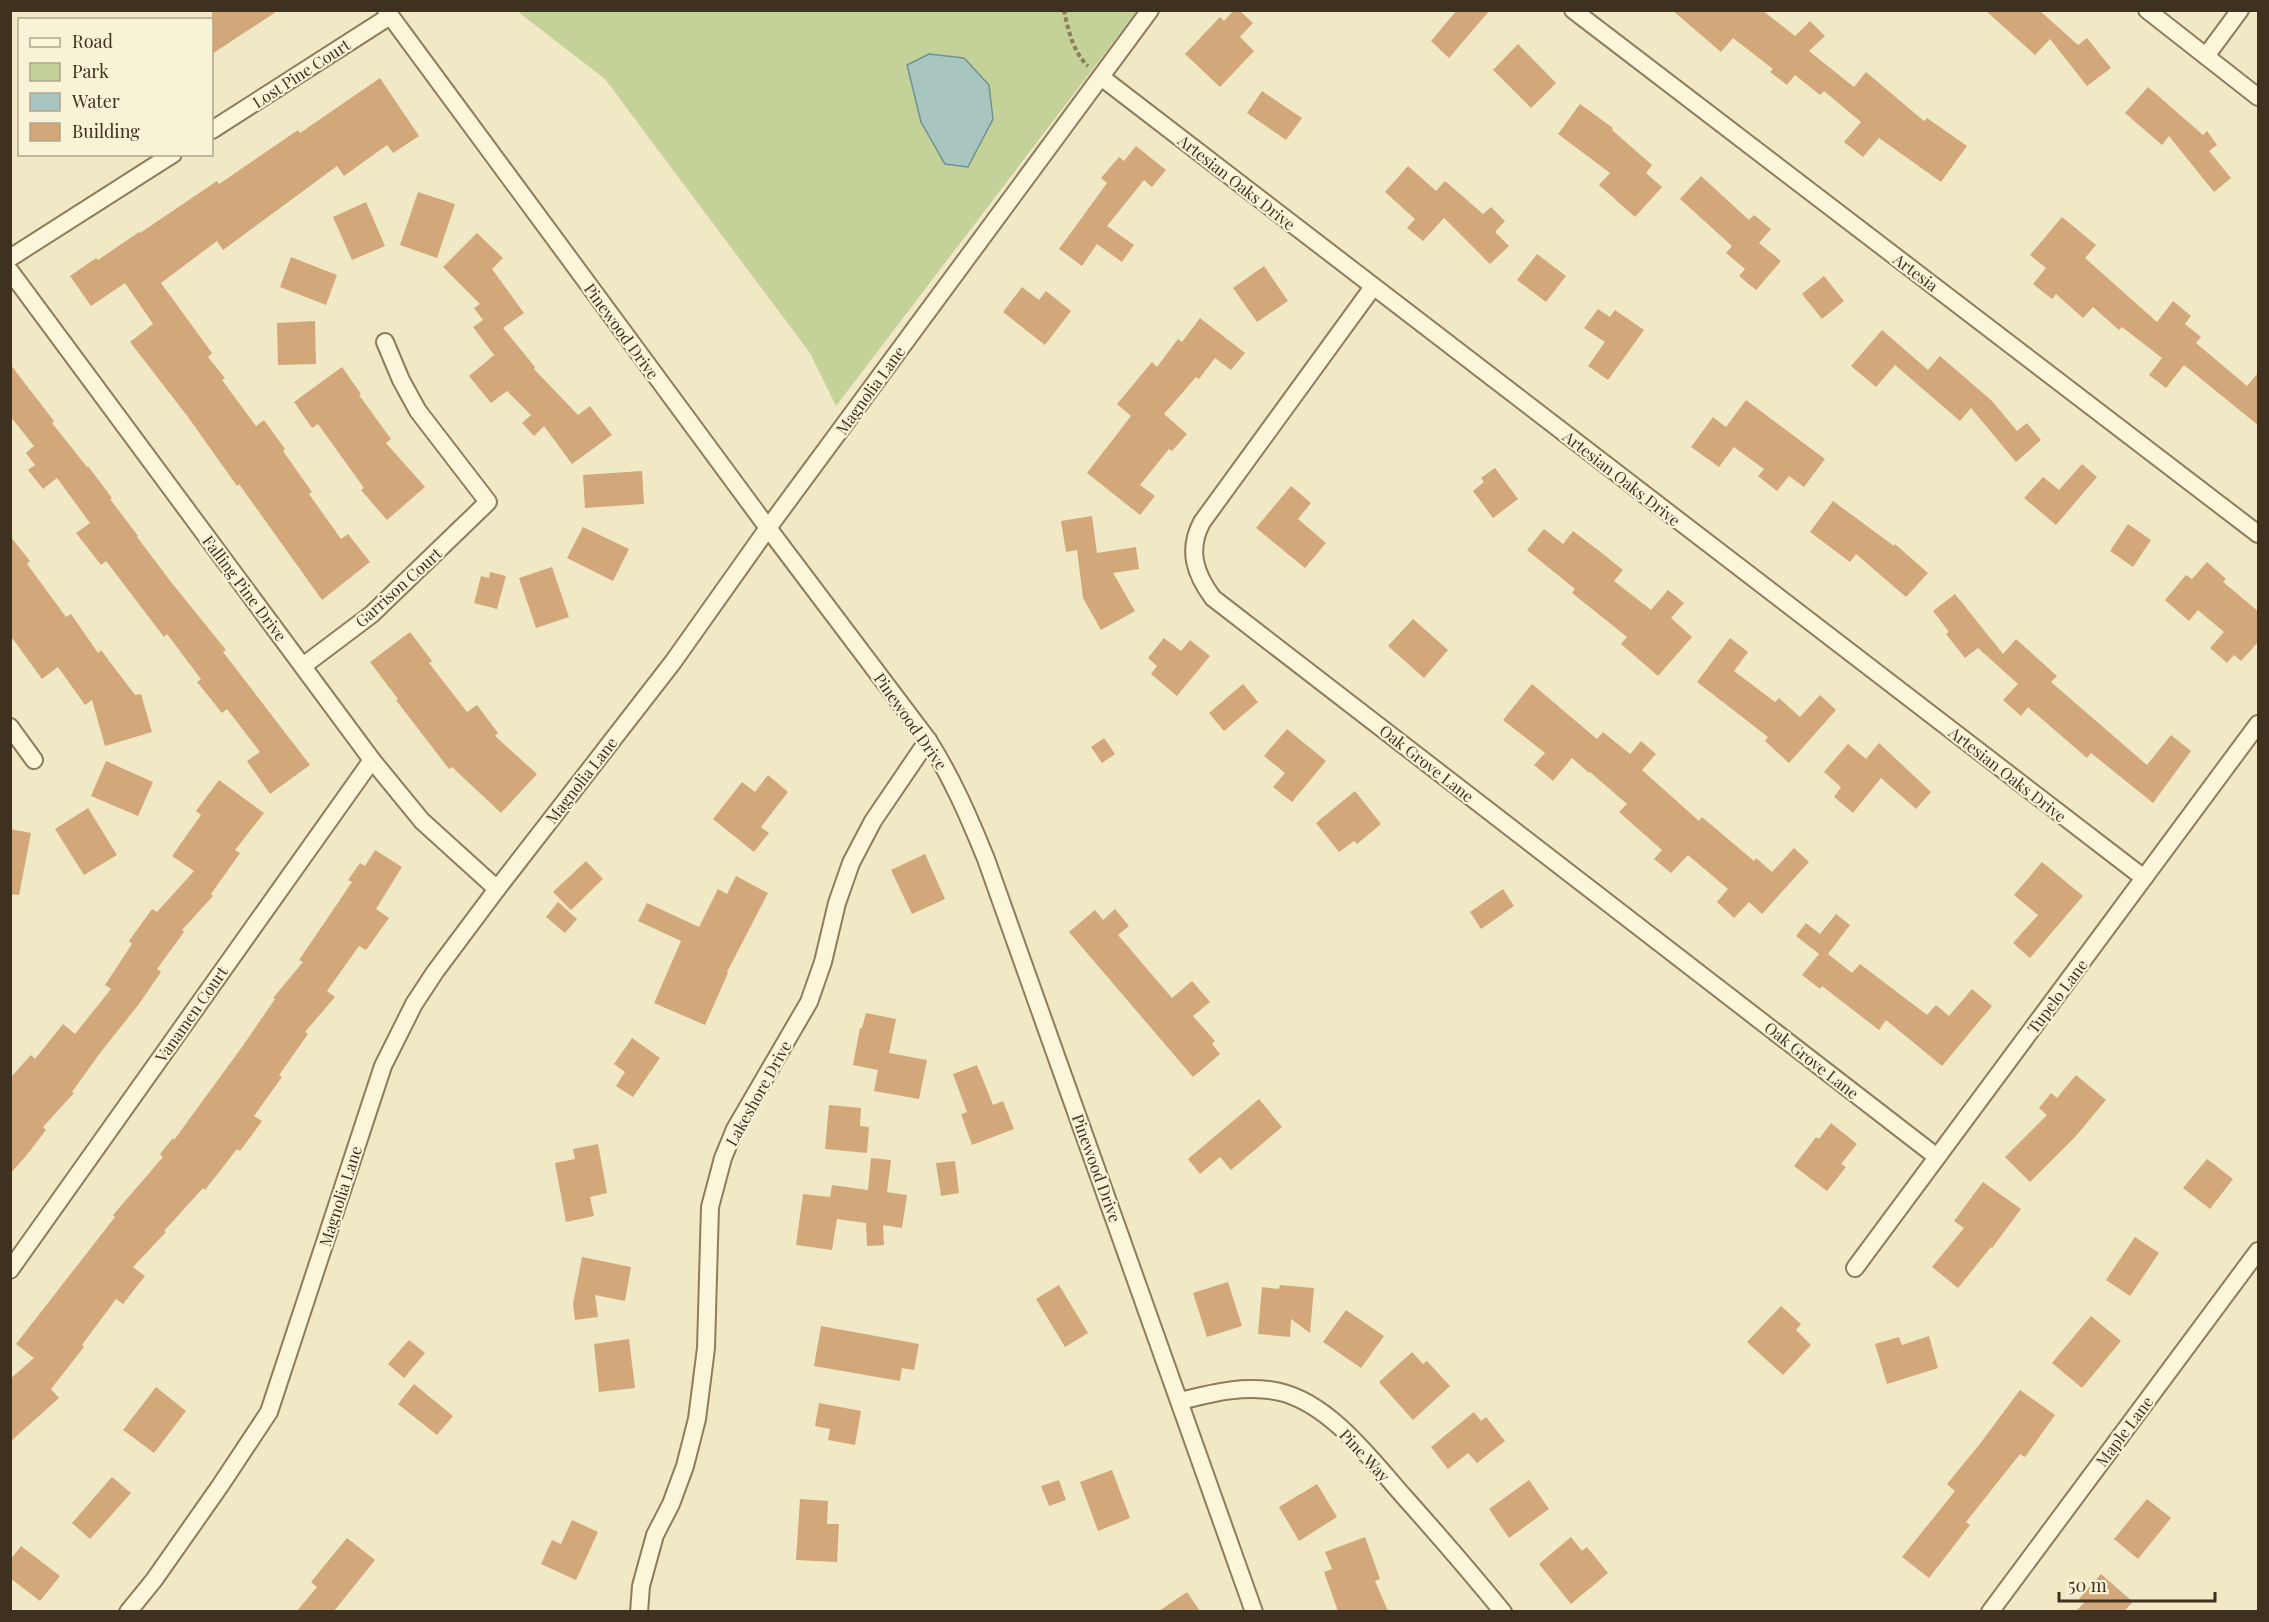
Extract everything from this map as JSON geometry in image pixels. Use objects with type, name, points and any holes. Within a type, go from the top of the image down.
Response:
[{"type":"street","name":"Magnolia Lane","points":[[128,1611],[154,1580],[269,1412],[383,1066],[399,1031],[435,972],[673,662],[768,528],[1150,10]]},
{"type":"street","name":"Artesia","points":[[1573,10],[2259,534]]},
{"type":"street","points":[[2147,10],[2259,97]]},
{"type":"street","points":[[2206,56],[2240,10]]},
{"type":"street","name":"Lost Pine Court","points":[[213,129],[388,13]]},
{"type":"street","name":"Pinewood Drive","points":[[388,13],[768,528],[928,740],[951,780],[986,859],[1254,1611]]},
{"type":"street","name":"Artesian Oaks Drive","points":[[1101,77],[2144,878]]},
{"type":"street","points":[[10,258],[170,156]]},
{"type":"street","name":"Falling Pine Drive","points":[[10,271],[372,760],[422,821],[497,889]]},
{"type":"street","name":"Oak Grove Lane","points":[[1373,287],[1202,522],[1193,546],[1194,560],[1203,584],[1213,598],[1937,1157]]},
{"type":"street","name":"Garrison Court","points":[[303,666],[372,614],[488,502],[418,411],[401,380],[385,342]]},
{"type":"street","name":"Tupelo Lane","points":[[1855,1268],[2259,724]]},
{"type":"street","points":[[10,727],[34,759]]},
{"type":"street","name":"Lakeshore Drive","points":[[639,1611],[640,1586],[655,1535],[671,1504],[685,1466],[697,1419],[706,1348],[710,1207],[723,1158],[735,1129],[809,1002],[823,962],[837,903],[851,863],[873,821],[928,740]]},
{"type":"street","name":"Vanamen Court","points":[[10,1270],[372,760]]},
{"type":"street","name":"Maple Lane","points":[[1990,1611],[2259,1251]]},
{"type":"street","name":"Pine Way","points":[[1180,1401],[1224,1390],[1256,1390],[1280,1392],[1310,1404],[1337,1425],[1369,1458],[1503,1611]]},
{"type":"path","points":[[1064,10],[1069,35],[1083,62],[1101,77]]},
{"type":"green space","points":[[517,11],[1137,11],[836,406],[810,353],[605,79]]},
{"type":"water","points":[[929,54],[964,58],[989,85],[993,119],[968,167],[945,164],[921,122],[907,65]]},
{"type":"building","points":[[212,10],[279,10],[213,53]]},
{"type":"building","points":[[1234,10],[1239,10],[1253,23],[1240,37],[1254,51],[1220,87],[1185,54],[1220,17],[1224,21]]},
{"type":"building","points":[[1457,10],[1490,10],[1449,58],[1431,41]]},
{"type":"building","points":[[1672,10],[1762,10],[1795,36],[1810,21],[1825,36],[1809,51],[1854,87],[1866,72],[1924,121],[1927,118],[1967,146],[1941,182],[1879,138],[1863,157],[1844,142],[1861,122],[1824,91],[1820,95],[1795,75],[1787,85],[1770,72],[1773,69],[1733,38],[1721,52]]},
{"type":"building","points":[[1985,10],[2039,10],[2078,45],[2087,38],[2111,68],[2087,86],[2050,39],[2035,55]]},
{"type":"building","points":[[1518,44],[1556,83],[1531,108],[1493,70]]},
{"type":"building","points":[[380,78],[419,136],[393,153],[387,145],[344,176],[337,166],[223,250],[217,241],[161,283],[212,353],[208,357],[225,378],[222,380],[256,426],[264,420],[312,492],[309,494],[341,539],[348,534],[370,562],[322,600],[239,484],[237,486],[188,417],[130,342],[153,324],[125,283],[91,306],[70,276],[140,233],[217,181],[219,184],[298,130],[300,133]]},
{"type":"building","points":[[2148,87],[2203,135],[2207,131],[2217,145],[2209,151],[2231,178],[2214,192],[2169,136],[2162,145],[2125,113]]},
{"type":"building","points":[[1262,91],[1302,118],[1286,140],[1247,113]]},
{"type":"building","points":[[1580,104],[1613,128],[1612,130],[1652,165],[1646,173],[1662,187],[1635,217],[1599,185],[1610,173],[1558,134]]},
{"type":"building","points":[[1136,146],[1166,170],[1152,187],[1144,180],[1107,226],[1134,245],[1122,262],[1097,244],[1082,266],[1059,249],[1107,183],[1101,178],[1119,157],[1124,161]]},
{"type":"building","points":[[1408,166],[1436,191],[1445,181],[1483,214],[1491,207],[1505,221],[1495,232],[1509,246],[1490,264],[1444,218],[1423,241],[1407,228],[1415,219],[1385,192]]},
{"type":"building","points":[[1701,176],[1749,220],[1754,215],[1771,229],[1759,243],[1781,261],[1756,290],[1739,276],[1745,269],[1726,253],[1732,246],[1680,199]]},
{"type":"building","points":[[418,192],[455,204],[437,258],[400,245]]},
{"type":"building","points":[[366,202],[385,246],[352,260],[333,217]]},
{"type":"building","points":[[2062,217],[2096,245],[2085,258],[2157,322],[2173,301],[2191,316],[2185,324],[2201,337],[2196,343],[2247,386],[2259,372],[2259,426],[2184,365],[2166,388],[2149,375],[2162,358],[2122,327],[2119,330],[2093,307],[2083,318],[2056,294],[2052,299],[2033,284],[2046,268],[2030,255]]},
{"type":"building","points":[[477,233],[503,258],[492,269],[524,313],[503,328],[535,367],[534,369],[578,415],[590,406],[612,435],[572,464],[544,426],[534,436],[522,423],[531,415],[507,391],[491,403],[469,376],[494,355],[473,327],[483,320],[474,308],[480,304],[443,267]]},
{"type":"building","points":[[1537,254],[1566,276],[1546,302],[1517,280]]},
{"type":"building","points":[[291,257],[337,275],[326,305],[280,287]]},
{"type":"building","points":[[1264,266],[1288,301],[1257,322],[1233,288]]},
{"type":"building","points":[[1824,276],[1844,301],[1822,319],[1802,294]]},
{"type":"building","points":[[1022,287],[1039,300],[1046,291],[1071,311],[1045,345],[1003,312]]},
{"type":"building","points":[[1598,309],[1610,317],[1615,310],[1644,330],[1608,380],[1588,366],[1605,342],[1584,328]]},
{"type":"building","points":[[1200,318],[1245,353],[1231,370],[1215,358],[1199,379],[1196,377],[1164,414],[1187,434],[1172,451],[1169,449],[1140,485],[1155,496],[1140,515],[1087,473],[1131,416],[1117,404],[1152,362],[1157,367],[1178,339],[1182,342]]},
{"type":"building","points":[[315,321],[316,364],[278,365],[277,323]]},
{"type":"building","points":[[1882,330],[1928,370],[1940,356],[1992,401],[2017,431],[2027,423],[2041,440],[2016,462],[1971,408],[1960,421],[1895,365],[1876,387],[1851,366]]},
{"type":"building","points":[[10,364],[54,421],[52,423],[112,498],[110,499],[137,537],[226,650],[223,652],[310,765],[270,794],[247,761],[260,752],[227,709],[222,713],[197,682],[201,679],[167,634],[164,637],[106,561],[101,565],[76,533],[90,523],[57,478],[43,489],[28,470],[35,465],[26,453],[34,446],[10,416]]},
{"type":"building","points":[[342,367],[391,439],[386,443],[425,487],[387,520],[361,490],[364,488],[318,424],[312,428],[294,402]]},
{"type":"building","points":[[1746,400],[1825,459],[1804,487],[1789,476],[1777,491],[1758,476],[1764,469],[1734,447],[1719,467],[1691,447],[1713,417],[1726,427]]},
{"type":"building","points":[[2082,464],[2097,477],[2056,525],[2024,498],[2043,477],[2059,490]]},
{"type":"building","points":[[1495,468],[1518,499],[1493,518],[1473,491],[1484,482],[1481,478]]},
{"type":"building","points":[[642,471],[644,504],[585,508],[583,475]]},
{"type":"building","points":[[1291,486],[1311,503],[1298,519],[1326,543],[1305,568],[1256,528]]},
{"type":"building","points":[[1833,501],[1894,546],[1895,544],[1928,573],[1906,597],[1856,554],[1850,562],[1810,532]]},
{"type":"building","points":[[1092,516],[1097,553],[1136,547],[1139,569],[1113,573],[1135,611],[1101,630],[1083,598],[1077,550],[1066,552],[1061,521]]},
{"type":"building","points":[[2128,524],[2151,540],[2133,567],[2110,551]]},
{"type":"building","points":[[583,527],[629,549],[613,581],[567,558]]},
{"type":"building","points":[[1544,529],[1563,544],[1573,531],[1623,570],[1614,581],[1651,610],[1668,590],[1684,603],[1671,618],[1692,637],[1658,676],[1621,644],[1627,637],[1572,593],[1575,589],[1527,550]]},
{"type":"building","points":[[10,536],[30,561],[27,564],[66,617],[71,614],[98,653],[101,650],[135,695],[141,694],[152,732],[105,746],[92,700],[85,705],[58,667],[42,679],[10,635]]},
{"type":"building","points":[[2207,562],[2226,579],[2223,582],[2259,612],[2259,641],[2241,661],[2234,655],[2227,663],[2210,648],[2224,632],[2198,610],[2189,621],[2165,600],[2186,575],[2192,579]]},
{"type":"building","points":[[552,567],[569,617],[536,628],[519,578]]},
{"type":"building","points":[[490,572],[506,576],[497,609],[474,603],[481,576],[489,578]]},
{"type":"building","points":[[1955,594],[2003,654],[2016,639],[2057,676],[2051,682],[2147,765],[2171,735],[2191,751],[2153,803],[2091,753],[2087,758],[2028,707],[2021,716],[2003,700],[2018,684],[1978,648],[1965,658],[1946,634],[1949,632],[1933,611]]},
{"type":"building","points":[[1413,619],[1448,650],[1424,678],[1388,646]]},
{"type":"building","points":[[410,632],[432,661],[429,663],[467,712],[477,705],[498,733],[495,736],[537,774],[501,813],[452,767],[449,769],[370,662]]},
{"type":"building","points":[[1164,638],[1181,651],[1190,640],[1210,656],[1177,696],[1151,674],[1157,666],[1148,658]]},
{"type":"building","points":[[1730,638],[1748,652],[1734,671],[1775,702],[1779,698],[1800,717],[1820,695],[1836,710],[1789,763],[1765,741],[1768,737],[1697,682]]},
{"type":"building","points":[[1243,684],[1258,702],[1224,731],[1209,713]]},
{"type":"building","points":[[1532,684],[1597,739],[1603,732],[1630,754],[1641,741],[1656,754],[1642,770],[1699,821],[1702,817],[1754,861],[1756,858],[1772,872],[1794,848],[1809,862],[1762,914],[1749,902],[1734,918],[1717,902],[1728,889],[1688,855],[1671,873],[1654,859],[1662,850],[1619,812],[1627,804],[1572,758],[1553,781],[1534,765],[1545,753],[1503,720]]},
{"type":"building","points":[[1287,729],[1326,761],[1292,802],[1273,787],[1285,773],[1264,756]]},
{"type":"building","points":[[1104,738],[1115,754],[1102,763],[1091,747]]},
{"type":"building","points":[[1879,743],[1931,792],[1916,809],[1881,778],[1853,813],[1834,797],[1841,787],[1824,772],[1848,744],[1866,759]]},
{"type":"building","points":[[106,761],[153,782],[138,816],[91,796]]},
{"type":"building","points":[[768,775],[788,792],[761,827],[769,833],[754,852],[713,819],[742,782],[755,792]]},
{"type":"building","points":[[219,780],[264,813],[235,850],[240,853],[211,894],[213,896],[182,930],[184,932],[157,969],[161,972],[139,1004],[100,1053],[72,1092],[74,1093],[43,1127],[46,1130],[10,1174],[10,1078],[31,1055],[35,1059],[63,1024],[75,1034],[111,989],[105,985],[132,944],[129,941],[152,909],[157,912],[194,871],[172,856],[201,815],[196,811]]},
{"type":"building","points":[[1355,791],[1381,824],[1357,844],[1354,841],[1339,852],[1316,823]]},
{"type":"building","points":[[88,808],[117,855],[84,875],[55,829]]},
{"type":"building","points":[[10,829],[31,833],[19,895],[10,894]]},
{"type":"building","points":[[375,850],[402,867],[376,909],[389,918],[366,950],[359,946],[327,991],[335,997],[305,1032],[308,1034],[279,1075],[282,1077],[254,1116],[262,1121],[240,1151],[237,1149],[205,1190],[203,1188],[133,1267],[145,1276],[123,1304],[116,1299],[82,1345],[84,1347],[51,1389],[59,1398],[10,1442],[10,1379],[34,1358],[16,1344],[115,1217],[113,1215],[163,1157],[160,1154],[173,1138],[174,1140],[242,1047],[275,999],[273,998],[303,962],[299,960],[352,882],[348,880],[360,863],[365,866]]},
{"type":"building","points":[[925,854],[945,899],[912,914],[891,870]]},
{"type":"building","points":[[586,861],[603,879],[571,910],[553,892]]},
{"type":"building","points":[[2042,862],[2083,896],[2030,958],[2013,943],[2038,915],[2014,895]]},
{"type":"building","points":[[736,876],[768,893],[727,972],[705,1025],[654,1003],[681,941],[638,921],[647,903],[699,927],[718,889],[727,894]]},
{"type":"building","points":[[1503,889],[1514,906],[1481,929],[1470,912]]},
{"type":"building","points":[[558,902],[577,919],[565,933],[546,917]]},
{"type":"building","points":[[1115,909],[1129,926],[1118,935],[1172,998],[1192,981],[1210,1002],[1193,1016],[1215,1041],[1212,1044],[1220,1054],[1193,1077],[1069,932],[1095,910],[1103,920]]},
{"type":"building","points":[[1836,914],[1850,925],[1828,954],[1852,973],[1860,964],[1927,1015],[1936,1005],[1949,1016],[1972,989],[1992,1006],[1942,1066],[1886,1020],[1879,1030],[1822,986],[1820,989],[1802,975],[1819,954],[1796,936],[1806,923],[1820,934]]},
{"type":"building","points":[[866,1013],[896,1019],[889,1053],[927,1060],[919,1099],[874,1091],[878,1070],[853,1065],[860,1028],[862,1028]]},
{"type":"building","points":[[632,1038],[660,1058],[633,1097],[616,1086],[625,1072],[614,1064]]},
{"type":"building","points":[[977,1065],[993,1105],[1003,1101],[1014,1129],[972,1145],[961,1114],[967,1112],[953,1074]]},
{"type":"building","points":[[2076,1075],[2106,1100],[2075,1137],[2030,1182],[2005,1157],[2047,1115],[2039,1108],[2051,1093],[2057,1098]]},
{"type":"building","points":[[1259,1099],[1282,1127],[1231,1170],[1220,1157],[1200,1174],[1188,1159]]},
{"type":"building","points":[[829,1105],[861,1108],[860,1126],[869,1127],[867,1153],[825,1149]]},
{"type":"building","points":[[1831,1123],[1857,1144],[1841,1164],[1846,1167],[1827,1191],[1794,1166],[1816,1137],[1819,1139]]},
{"type":"building","points":[[598,1144],[607,1193],[590,1197],[594,1216],[566,1222],[555,1163],[575,1159],[573,1149]]},
{"type":"building","points":[[871,1158],[891,1160],[887,1192],[907,1195],[902,1228],[883,1225],[884,1245],[867,1246],[866,1223],[837,1219],[832,1250],[796,1245],[803,1194],[830,1197],[832,1185],[868,1190]]},
{"type":"building","points":[[2207,1159],[2233,1179],[2210,1209],[2183,1188]]},
{"type":"building","points":[[955,1161],[959,1193],[941,1196],[936,1163]]},
{"type":"building","points":[[1983,1182],[2021,1209],[1958,1288],[1932,1267],[1964,1228],[1954,1221]]},
{"type":"building","points":[[2135,1237],[2159,1253],[2130,1296],[2106,1280]]},
{"type":"building","points":[[582,1257],[631,1267],[625,1301],[595,1295],[598,1317],[575,1320],[573,1304]]},
{"type":"building","points":[[1228,1282],[1242,1326],[1207,1337],[1193,1293]]},
{"type":"building","points":[[1059,1285],[1088,1333],[1065,1347],[1036,1299]]},
{"type":"building","points":[[1280,1285],[1314,1288],[1310,1333],[1291,1319],[1290,1337],[1258,1334],[1262,1287],[1279,1289]]},
{"type":"building","points":[[1781,1306],[1801,1324],[1796,1330],[1811,1345],[1783,1375],[1747,1342]]},
{"type":"building","points":[[1346,1310],[1384,1336],[1361,1368],[1323,1342]]},
{"type":"building","points":[[2091,1316],[2121,1341],[2082,1388],[2052,1363]]},
{"type":"building","points":[[821,1326],[919,1344],[914,1370],[902,1368],[900,1381],[814,1366]]},
{"type":"building","points":[[1929,1336],[1938,1368],[1887,1384],[1875,1344],[1899,1337],[1902,1345]]},
{"type":"building","points":[[629,1339],[635,1388],[599,1392],[594,1344]]},
{"type":"building","points":[[409,1340],[425,1353],[404,1378],[388,1364]]},
{"type":"building","points":[[1412,1352],[1423,1364],[1427,1361],[1450,1386],[1413,1420],[1379,1382]]},
{"type":"building","points":[[414,1384],[453,1416],[437,1435],[398,1404]]},
{"type":"building","points":[[156,1387],[186,1411],[154,1453],[123,1430]]},
{"type":"building","points":[[2020,1390],[2055,1415],[2025,1457],[2020,1454],[1966,1522],[1970,1525],[1929,1578],[1902,1557],[1955,1491],[1947,1484]]},
{"type":"building","points":[[819,1403],[861,1411],[855,1445],[828,1440],[830,1429],[815,1426]]},
{"type":"building","points":[[1474,1412],[1481,1421],[1486,1417],[1505,1441],[1477,1463],[1468,1453],[1448,1469],[1431,1447]]},
{"type":"building","points":[[1112,1470],[1130,1518],[1098,1531],[1080,1482]]},
{"type":"building","points":[[112,1477],[131,1493],[90,1539],[72,1523]]},
{"type":"building","points":[[1059,1480],[1066,1500],[1049,1506],[1041,1486]]},
{"type":"building","points":[[1529,1480],[1549,1509],[1509,1538],[1489,1509]]},
{"type":"building","points":[[1317,1484],[1337,1517],[1299,1541],[1279,1507]]},
{"type":"building","points":[[800,1499],[828,1501],[827,1524],[839,1524],[837,1562],[796,1560]]},
{"type":"building","points":[[2147,1499],[2171,1518],[2138,1559],[2114,1539]]},
{"type":"building","points":[[572,1520],[598,1532],[576,1580],[541,1564],[552,1540],[561,1544]]},
{"type":"building","points":[[1365,1537],[1380,1579],[1375,1581],[1388,1611],[1338,1611],[1324,1572],[1332,1569],[1325,1552]]},
{"type":"building","points":[[1571,1537],[1582,1551],[1587,1547],[1608,1573],[1571,1604],[1539,1564]]},
{"type":"building","points":[[347,1538],[375,1560],[334,1611],[297,1611],[317,1587],[311,1582]]},
{"type":"building","points":[[21,1546],[60,1576],[40,1601],[10,1578],[10,1560]]},
{"type":"building","points":[[2101,1574],[2133,1602],[2124,1611],[2076,1611],[2084,1603],[2079,1599]]},
{"type":"building","points":[[1187,1592],[1200,1611],[1159,1611]]}]
